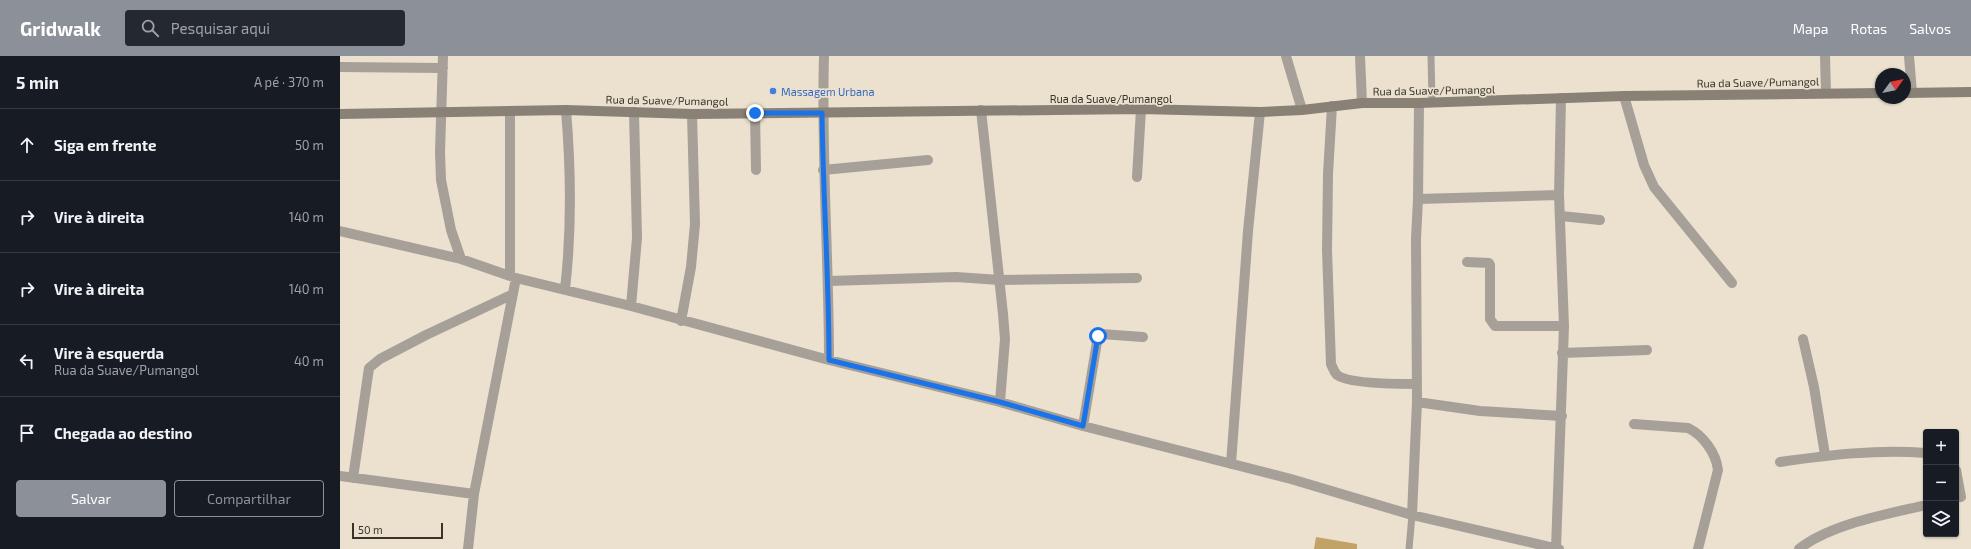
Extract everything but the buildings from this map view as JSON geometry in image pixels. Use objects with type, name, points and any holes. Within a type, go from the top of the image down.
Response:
[{"type":"street","points":[[443,56],[440,152],[441,180],[451,230],[461,259]]},
{"type":"street","points":[[824,56],[822,113],[823,170],[829,281],[829,360]]},
{"type":"street","points":[[1286,56],[1302,110]]},
{"type":"street","points":[[1360,56],[1362,103]]},
{"type":"street","points":[[1825,56],[1826,94]]},
{"type":"street","points":[[1909,56],[1909,68]]},
{"type":"street","points":[[340,67],[442,68]]},
{"type":"street","points":[[1911,93],[1971,92]]},
{"type":"street","name":"Rua da Suave/Pumangol","points":[[340,114],[566,110],[692,114],[1141,109],[1260,112],[1302,110],[1362,103],[1419,103],[1624,96],[1875,93]]},
{"type":"street","points":[[1624,96],[1644,165],[1654,187],[1732,283]]},
{"type":"street","points":[[340,231],[461,259],[513,277],[631,306],[681,321],[829,360],[1000,402],[1083,426],[1291,479],[1412,515],[1558,549],[1562,416],[1562,353],[1564,326],[1559,195],[1561,98]]},
{"type":"street","points":[[1412,515],[1417,402],[1416,239],[1419,103]]},
{"type":"street","points":[[1332,106],[1328,174],[1327,250],[1331,364],[1334,372],[1343,378],[1389,383],[1416,384]]},
{"type":"street","points":[[1136,177],[1141,109]]},
{"type":"street","points":[[565,289],[570,247],[572,191],[566,110]]},
{"type":"street","points":[[981,110],[1005,339],[1000,402]]},
{"type":"street","points":[[468,549],[474,494],[513,294],[510,112]]},
{"type":"street","points":[[631,306],[637,238],[634,112]]},
{"type":"street","points":[[1231,464],[1248,231],[1260,112]]},
{"type":"street","points":[[755,113],[756,170]]},
{"type":"street","points":[[681,321],[691,267],[695,224],[692,114]]},
{"type":"street","points":[[823,170],[928,160]]},
{"type":"street","points":[[1418,199],[1559,195]]},
{"type":"street","points":[[1561,216],[1600,220]]},
{"type":"street","points":[[1467,262],[1489,263],[1490,265],[1490,319],[1495,326],[1564,326]]},
{"type":"street","points":[[829,281],[956,277],[1000,280],[1137,278]]},
{"type":"street","points":[[354,478],[369,368],[373,364],[426,335],[513,294]]},
{"type":"street","points":[[1083,426],[1098,336],[1101,334],[1144,337]]},
{"type":"street","points":[[1803,339],[1814,387],[1825,456]]},
{"type":"street","points":[[1562,353],[1647,350]]},
{"type":"street","points":[[1417,402],[1480,411],[1562,416]]},
{"type":"street","points":[[1634,424],[1688,428],[1695,431],[1703,437],[1717,464],[1718,470],[1698,549]]},
{"type":"street","points":[[1780,462],[1871,452],[1923,453]]},
{"type":"street","points":[[340,476],[474,494]]},
{"type":"street","points":[[1959,482],[1963,497]]},
{"type":"street","points":[[1799,549],[1809,541],[1821,535],[1875,517],[1923,506]]},
{"type":"lane","points":[[1431,56],[1432,102]]},
{"type":"lane","points":[[1409,549],[1412,515]]},
{"type":"place","name":"Massagem Urbana","points":[[773,91]]},
{"type":"route","points":[[755,113],[822,113],[823,170],[829,281],[829,360],[1000,402],[1083,426],[1098,336]]}]
